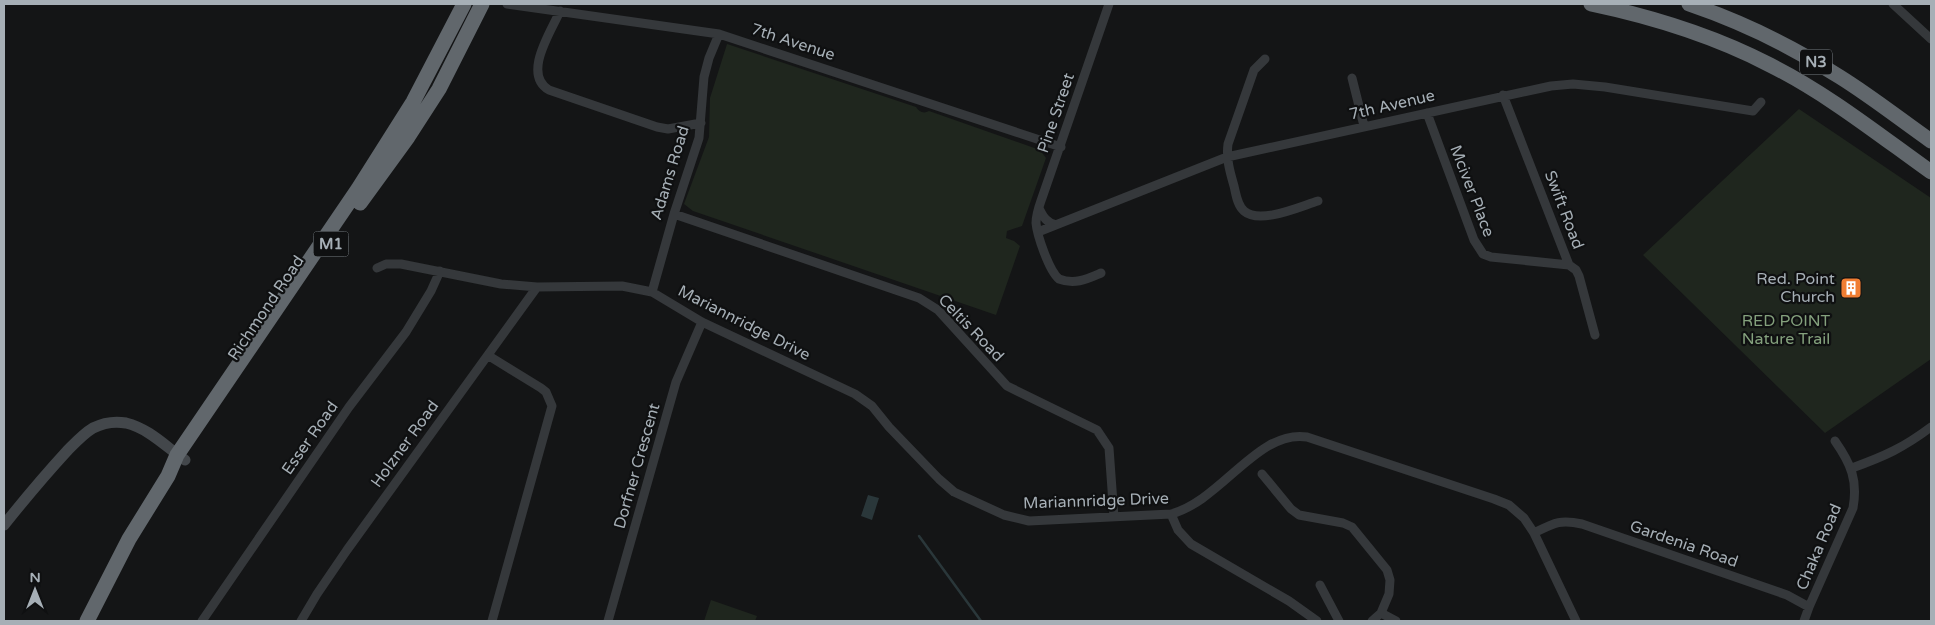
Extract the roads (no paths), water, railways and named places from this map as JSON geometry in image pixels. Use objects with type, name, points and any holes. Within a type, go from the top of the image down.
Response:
[{"type":"highway","name":"Richmond Road","points":[[181,458],[413,102],[464,4]]},
{"type":"highway","name":"Richmond Road","points":[[87,621],[129,539],[168,476],[422,117],[439,89],[482,4]]},
{"type":"highway","name":"N3","points":[[1591,4],[1621,10],[1688,29],[1770,64],[1833,102],[1931,172]]},
{"type":"highway","name":"N3","points":[[1689,4],[1755,30],[1813,60],[1842,78],[1931,141]]},
{"type":"street","name":"7th Avenue","points":[[507,4],[719,34],[1061,146]]},
{"type":"street","name":"Pine Street","points":[[1038,232],[1036,224],[1039,208],[1109,4]]},
{"type":"street","points":[[1893,4],[1931,39]]},
{"type":"street","points":[[560,11],[538,64],[538,81],[542,86],[656,127],[668,129],[701,122]]},
{"type":"street","name":"Adams Road","points":[[652,292],[674,214],[699,138],[704,77],[708,58],[719,34]]},
{"type":"street","points":[[1264,59],[1254,70],[1228,144],[1227,157],[1240,206],[1245,212],[1260,216],[1278,214],[1318,201]]},
{"type":"street","points":[[1352,78],[1364,126]]},
{"type":"street","name":"7th Avenue","points":[[1038,232],[1227,157],[1551,86],[1573,84],[1605,87],[1753,111],[1761,102]]},
{"type":"street","name":"Swift Road","points":[[1503,95],[1569,265],[1576,270],[1579,276],[1595,335]]},
{"type":"street","name":"Mciver Place","points":[[1427,113],[1474,240],[1483,254],[1491,257],[1569,265]]},
{"type":"street","points":[[1039,208],[1045,219],[1051,224],[1056,225]]},
{"type":"street","name":"Celtis Road","points":[[674,214],[919,298],[930,304],[938,310],[1007,386],[1097,430],[1109,448],[1114,516]]},
{"type":"street","points":[[1038,232],[1050,266],[1059,279],[1081,282],[1102,274]]},
{"type":"street","name":"Mariannridge Drive","points":[[377,268],[394,263],[501,284],[537,287],[622,286],[652,292],[702,322],[855,394],[872,406],[889,427],[946,486],[966,498],[1020,520],[1171,514],[1191,507],[1208,496],[1267,446],[1278,440],[1298,435],[1308,437],[1502,502],[1517,510],[1534,533],[1576,621]]},
{"type":"street","name":"Esser Road","points":[[202,621],[349,407],[406,332],[431,291],[440,271]]},
{"type":"street","name":"Holzner Road","points":[[301,621],[342,557],[537,287]]},
{"type":"street","name":"Dorfner Crescent","points":[[608,621],[676,382],[702,322]]},
{"type":"street","points":[[489,356],[541,388],[546,392],[552,406],[492,621]]},
{"type":"street","points":[[4,525],[54,465],[88,431],[97,426],[120,422],[141,428],[181,458]]},
{"type":"street","points":[[1852,468],[1887,455],[1908,444],[1931,427]]},
{"type":"street","name":"Chaka Road","points":[[1809,607],[1853,508],[1855,497],[1852,468],[1836,441]]},
{"type":"street","points":[[1262,474],[1291,510],[1299,515],[1343,523],[1352,527],[1388,570],[1390,580],[1389,594],[1381,613],[1372,621]]},
{"type":"street","points":[[1171,514],[1178,530],[1192,544],[1289,601],[1317,621]]},
{"type":"street","name":"Gardenia Road","points":[[1534,533],[1554,523],[1563,521],[1582,524],[1787,595],[1809,607]]},
{"type":"street","points":[[1320,585],[1339,621]]},
{"type":"street","points":[[1804,621],[1809,607]]},
{"type":"street","points":[[1381,613],[1396,621]]},
{"type":"waterway","points":[[919,536],[981,621]]},
{"type":"place","name":"Red. Point Church","points":[[1851,288]]},
{"type":"park label","name":"RED POINT Nature Trail","points":[[1786,330]]}]
